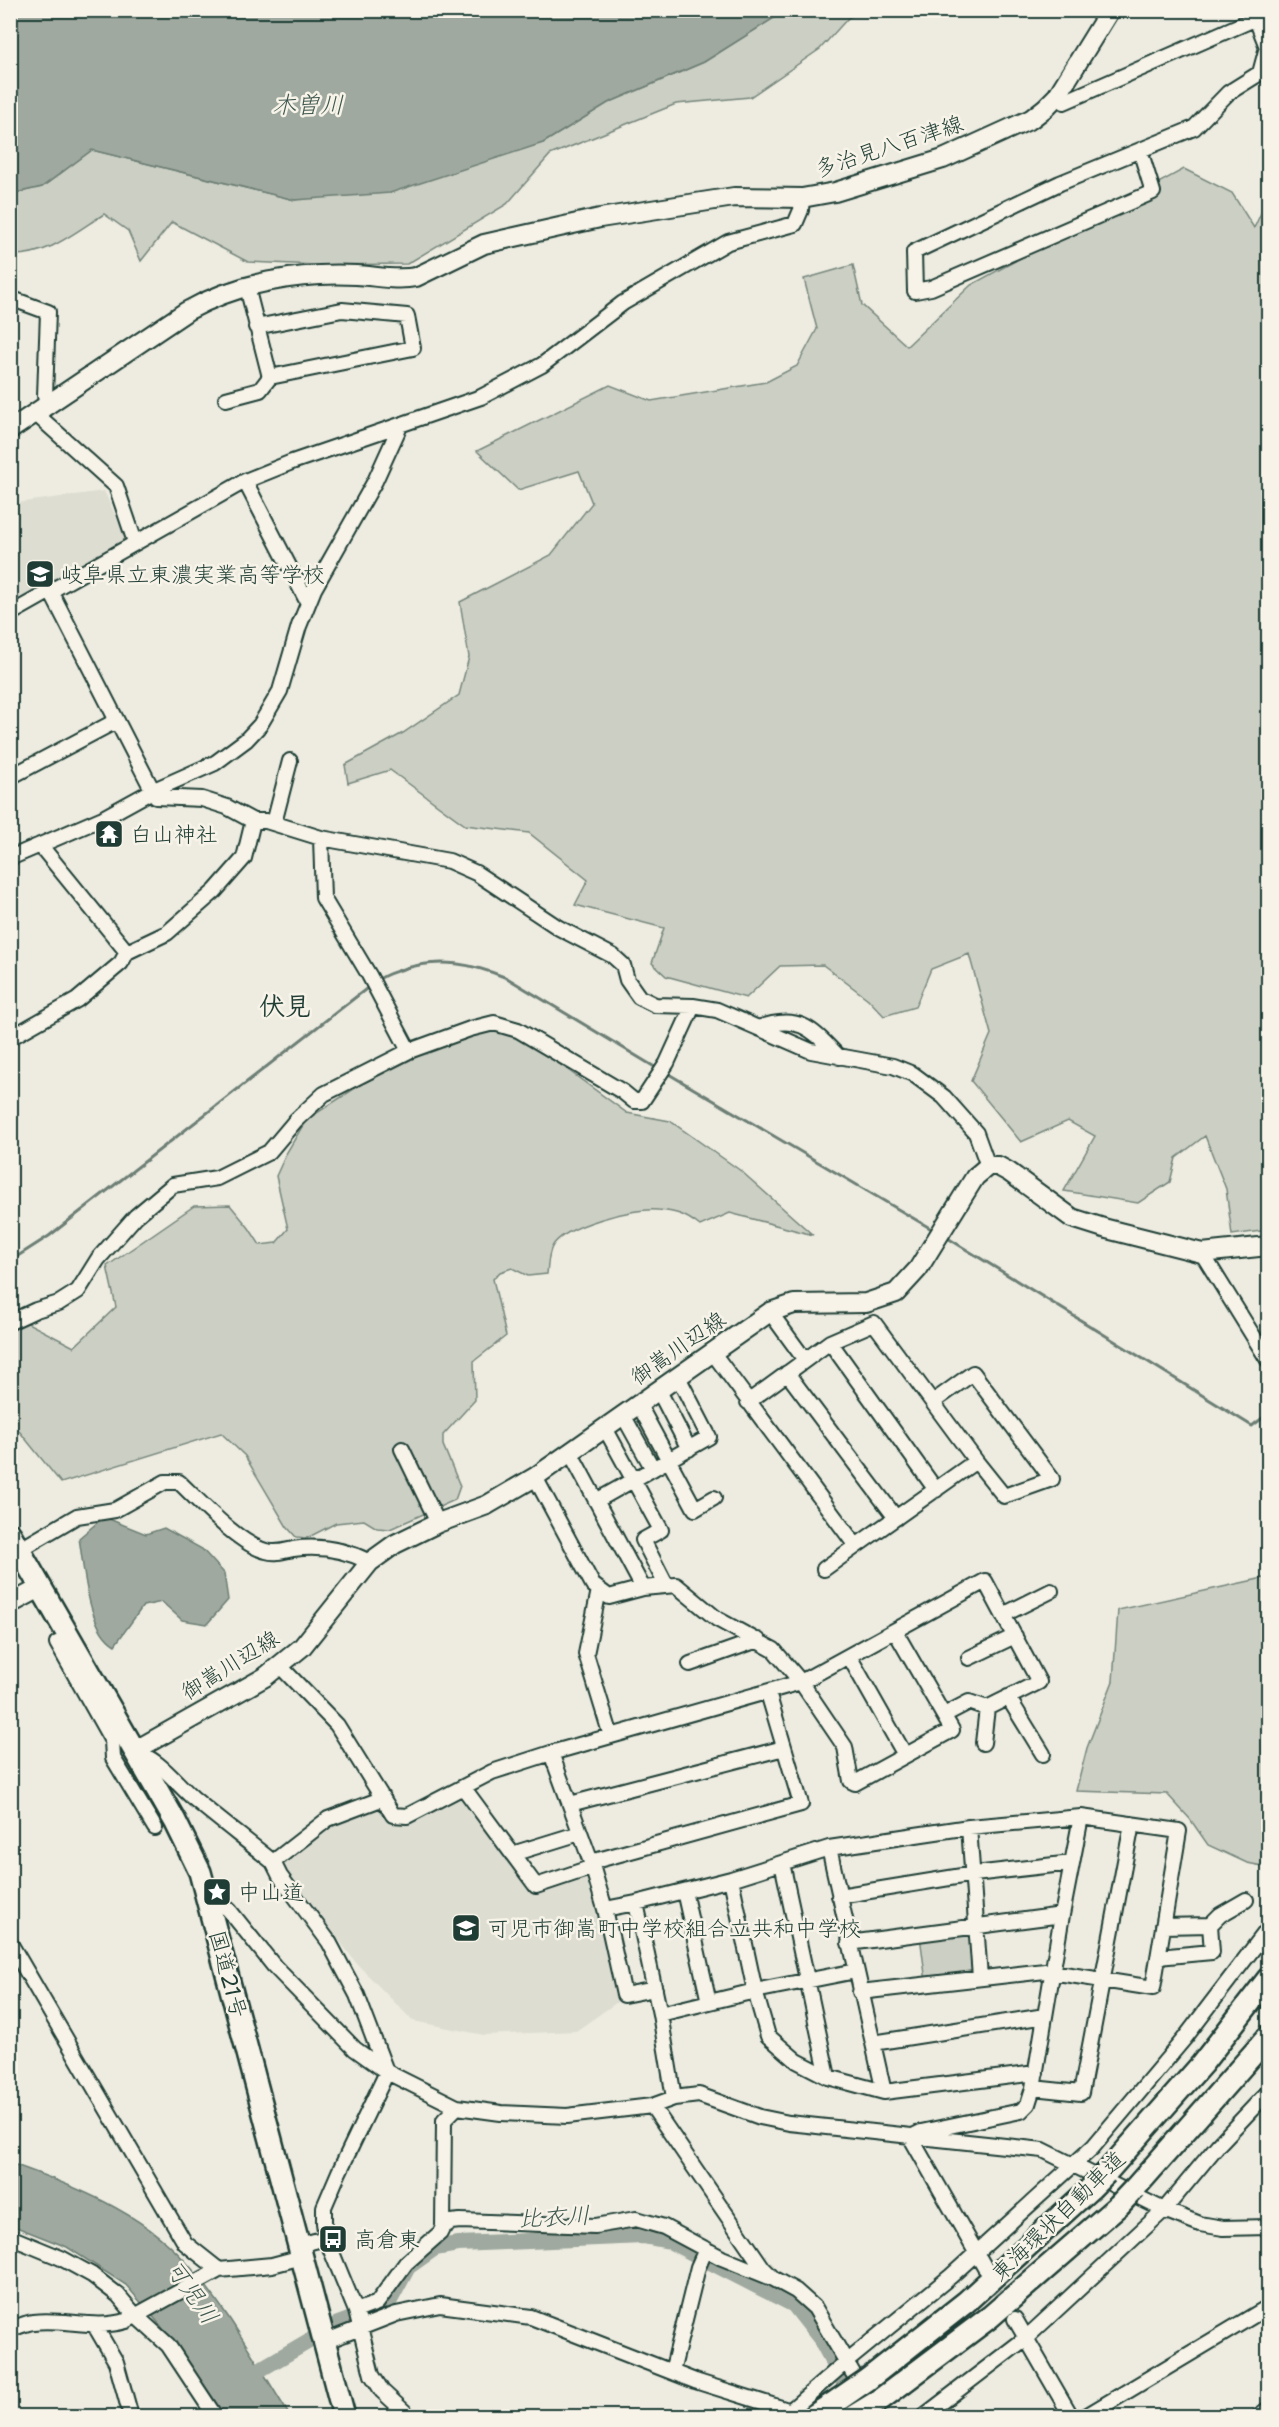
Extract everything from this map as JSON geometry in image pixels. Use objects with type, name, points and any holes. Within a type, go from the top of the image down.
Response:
[{"type":"highway","name":"国道21号","points":[[15,1542],[175,1821],[200,1872],[344,2416]]},
{"type":"highway","name":"東海環状自動車道","points":[[813,2416],[867,2380],[966,2302],[1028,2248],[1107,2173],[1202,2064],[1269,1979]]},
{"type":"highway","name":"東海環状自動車道","points":[[854,2416],[878,2409],[990,2317],[1119,2205],[1269,2037]]},
{"type":"main road","name":"多治見八百津線","points":[[10,430],[43,410],[187,311],[204,302],[247,287],[286,278],[319,274],[416,278],[484,244],[600,218],[734,197],[802,198],[835,192],[943,159],[1031,119],[1058,96],[1110,10]]},
{"type":"main road","name":"御嵩川辺線","points":[[134,1751],[265,1677],[280,1666],[302,1647],[370,1562],[395,1544],[438,1523],[487,1505],[535,1477],[770,1312],[794,1304],[866,1303],[896,1293],[918,1269],[975,1178],[988,1166]]},
{"type":"main road","points":[[988,1166],[998,1166],[1009,1172],[1072,1218],[1202,1253],[1269,1246]]},
{"type":"main road","points":[[10,1604],[40,1588]]},
{"type":"street","points":[[1058,96],[1064,102],[1262,16],[1267,47],[1260,73],[1228,93],[1194,128],[1140,150],[1060,183],[914,252],[915,291],[931,288],[1153,192],[1140,150]]},
{"type":"street","points":[[10,614],[245,481],[292,462],[481,397],[542,365],[623,303],[728,242],[795,224],[801,210],[802,198]]},
{"type":"street","points":[[247,287],[270,377]]},
{"type":"street","points":[[10,298],[48,312],[43,410],[116,486],[135,542]]},
{"type":"street","points":[[226,399],[260,390],[270,377],[414,348],[407,316],[342,310],[256,327]]},
{"type":"street","points":[[10,858],[103,818],[152,791],[215,763],[246,740],[260,725],[280,691],[308,603],[375,481],[400,426]]},
{"type":"street","points":[[245,481],[308,603]]},
{"type":"street","points":[[50,590],[156,797],[191,798],[214,802],[253,821],[266,821],[321,838],[448,861],[476,873],[559,928],[614,956],[623,965],[627,980],[639,997],[655,1005],[693,1006],[717,1010],[811,1051],[893,1066],[913,1074],[944,1097],[976,1133],[988,1166]]},
{"type":"street","points":[[10,777],[116,721]]},
{"type":"street","points":[[274,823],[290,760]]},
{"type":"street","points":[[10,1038],[77,1000],[120,963],[127,952],[167,933],[215,891],[244,858],[253,821]]},
{"type":"street","points":[[321,838],[323,898],[369,975],[409,1051]]},
{"type":"street","points":[[40,845],[127,952]]},
{"type":"street","points":[[10,1322],[59,1303],[78,1291],[98,1259],[136,1216],[173,1185],[217,1178],[269,1152],[296,1120],[324,1094],[409,1051],[470,1029],[494,1023],[518,1030],[623,1092],[634,1101],[642,1101],[667,1063],[693,1006]]},
{"type":"street","points":[[758,1028],[798,1022],[815,1032],[839,1057]]},
{"type":"street","points":[[1202,1253],[1269,1360]]},
{"type":"street","points":[[770,1312],[805,1360]]},
{"type":"street","points":[[748,1402],[830,1342],[874,1323],[976,1461],[1004,1496],[1052,1479],[973,1373],[933,1402]]},
{"type":"street","points":[[830,1342],[936,1490]]},
{"type":"street","points":[[713,1353],[856,1546]]},
{"type":"street","points":[[787,1372],[896,1518]]},
{"type":"street","points":[[596,1501],[709,1437],[678,1377]]},
{"type":"street","points":[[658,1391],[688,1449]]},
{"type":"street","points":[[639,1404],[695,1509],[714,1498]]},
{"type":"street","points":[[623,1415],[653,1469]]},
{"type":"street","points":[[605,1428],[661,1530],[643,1540],[666,1585]]},
{"type":"street","points":[[402,1449],[438,1523]]},
{"type":"street","points":[[570,1452],[642,1588]]},
{"type":"street","points":[[824,1569],[976,1461]]},
{"type":"street","points":[[535,1477],[593,1585],[599,1590],[609,1597],[642,1588],[676,1585],[717,1619],[774,1650],[801,1682],[845,1747],[850,1781],[855,1783],[952,1730],[895,1631]]},
{"type":"street","points":[[15,1542],[77,1515],[115,1510],[165,1482],[179,1482],[231,1530],[265,1551],[277,1553],[295,1549],[327,1548],[370,1562]]},
{"type":"street","points":[[280,1666],[337,1725],[393,1815],[407,1816],[492,1772],[801,1682],[985,1581],[1039,1682],[987,1708],[969,1702],[944,1715]]},
{"type":"street","points":[[599,1590],[586,1654],[611,1736]]},
{"type":"street","points":[[1004,1615],[1051,1591]]},
{"type":"street","points":[[969,1658],[1015,1636]]},
{"type":"street","points":[[690,1664],[758,1640]]},
{"type":"street","points":[[57,1643],[112,1741],[113,1758],[155,1828]]},
{"type":"street","points":[[849,1656],[906,1755]]},
{"type":"street","points":[[463,1787],[536,1886],[592,1865],[801,1804],[768,1693]]},
{"type":"street","points":[[1008,1697],[1043,1755]]},
{"type":"street","points":[[983,1743],[987,1708]]},
{"type":"street","points":[[570,1804],[784,1748]]},
{"type":"street","points":[[134,1751],[160,1764],[182,1788],[273,1862],[280,1876],[329,1942],[357,1995],[387,2072],[324,2207],[326,2238],[356,2311],[372,2375],[382,2391],[410,2416]]},
{"type":"street","points":[[551,1753],[592,1865],[605,1909],[624,1995],[654,1989]]},
{"type":"street","points":[[273,1862],[328,1819],[381,1799]]},
{"type":"street","points":[[605,1909],[636,1904],[731,1879],[829,1848],[969,1827],[1081,1817],[1179,1831],[1153,1988],[1053,1971],[860,1992]]},
{"type":"street","points":[[910,2138],[921,2132],[1021,2111],[1028,2104],[1036,2073],[1081,1817]]},
{"type":"street","points":[[1033,2088],[1081,2093],[1132,1824]]},
{"type":"street","points":[[969,1827],[980,1978]]},
{"type":"street","points":[[512,1854],[580,1833]]},
{"type":"street","points":[[829,1848],[884,2092]]},
{"type":"street","points":[[782,1863],[828,2077]]},
{"type":"street","points":[[839,1896],[974,1874],[1072,1863]]},
{"type":"street","points":[[731,1879],[755,1991],[768,2036],[797,2061],[828,2077],[884,2092],[1036,2073]]},
{"type":"street","points":[[684,1891],[710,2002]]},
{"type":"street","points":[[207,1896],[213,1897],[229,1910],[274,1966],[347,2042],[387,2072],[457,2107],[501,2114],[567,2116],[652,2106],[674,2098],[699,2095],[760,2117],[789,2123],[910,2138],[1043,2150],[1164,2210],[1200,2224],[1223,2228],[1269,2227]]},
{"type":"street","points":[[1163,1926],[1210,1925],[1220,1915],[1246,1900]]},
{"type":"street","points":[[636,1904],[660,2014],[674,2098]]},
{"type":"street","points":[[849,1943],[1062,1915]]},
{"type":"street","points":[[1158,1957],[1212,1952],[1210,1925]]},
{"type":"street","points":[[322,2334],[361,2328],[396,2314],[440,2305],[531,2316],[672,2372],[788,2414],[976,2253],[1093,2147],[1133,2102],[1269,1929]]},
{"type":"street","points":[[10,1943],[185,2243],[214,2273]]},
{"type":"street","points":[[660,2014],[755,1991],[856,1971]]},
{"type":"street","points":[[873,2043],[1045,2016]]},
{"type":"street","points":[[924,2416],[1026,2338],[1164,2210],[1218,2145],[1269,2092]]},
{"type":"street","points":[[652,2106],[763,2268],[774,2279]]},
{"type":"street","points":[[356,2311],[377,2303],[406,2263],[440,2234],[443,2227],[444,2120],[457,2107]]},
{"type":"street","points":[[910,2138],[985,2268]]},
{"type":"street","points":[[443,2227],[451,2222],[460,2221],[595,2226],[636,2219],[664,2227],[706,2249],[774,2279],[796,2291],[815,2307],[846,2362],[878,2409]]},
{"type":"street","points":[[10,2237],[61,2258],[92,2275],[118,2295],[135,2315],[168,2345],[215,2416]]},
{"type":"street","points":[[10,2329],[32,2322],[115,2324],[214,2273],[272,2265],[326,2238]]},
{"type":"street","points":[[672,2372],[698,2267],[706,2249]]},
{"type":"street","points":[[1086,2416],[1269,2307]]},
{"type":"street","points":[[1015,2319],[1071,2416]]},
{"type":"street","points":[[95,2325],[116,2362],[131,2416]]},
{"type":"street","points":[[1260,2416],[1269,2409]]},
{"type":"shaded area","points":[[785,11],[862,11],[848,18],[820,49],[750,97],[676,104],[550,155],[507,204],[407,264],[316,265],[248,262],[172,222],[141,261],[128,231],[104,214],[71,236],[49,247],[37,252],[11,255],[11,194],[42,187],[92,150],[295,200],[543,143],[608,103],[704,62]]},
{"type":"shaded area","points":[[1184,169],[1232,193],[1254,228],[1268,198],[1268,1230],[1232,1235],[1226,1189],[1205,1136],[1176,1158],[1170,1182],[1138,1203],[1064,1191],[1095,1136],[1068,1121],[1021,1142],[971,1081],[991,1034],[969,954],[931,969],[915,1007],[884,1016],[868,999],[823,965],[780,966],[746,998],[666,976],[652,963],[664,928],[575,905],[588,880],[529,833],[465,825],[390,770],[348,783],[345,765],[403,733],[459,695],[469,657],[460,602],[551,555],[592,503],[579,471],[518,490],[477,451],[610,385],[651,401],[766,382],[797,366],[817,329],[804,279],[853,265],[862,305],[907,346],[971,285]]},
{"type":"shaded area","name":"岐阜県立東濃実業高等学校","points":[[104,491],[127,540],[11,607],[10,504]]},
{"type":"shaded area","points":[[492,1030],[528,1041],[627,1113],[670,1121],[741,1171],[813,1235],[730,1213],[700,1226],[680,1214],[648,1210],[600,1219],[570,1232],[552,1247],[547,1274],[528,1276],[512,1268],[500,1272],[493,1279],[506,1336],[474,1361],[475,1400],[443,1435],[443,1445],[460,1486],[455,1500],[390,1529],[377,1528],[364,1520],[336,1523],[307,1538],[296,1537],[287,1527],[245,1456],[221,1433],[61,1483],[11,1421],[11,1332],[26,1322],[74,1347],[116,1307],[107,1266],[194,1206],[230,1205],[260,1245],[276,1243],[288,1229],[276,1176],[306,1120],[360,1085],[426,1052]]},
{"type":"shaded area","points":[[1268,1577],[1268,1867],[1247,1863],[1208,1845],[1190,1819],[1167,1794],[1076,1791],[1087,1748],[1113,1681],[1118,1610]]},
{"type":"shaded area","name":"可児市御嵩町中学校組合立共和中学校","points":[[461,1793],[532,1892],[590,1876],[620,2000],[576,2031],[484,2035],[413,2021],[357,1964],[278,1860],[334,1821],[377,1806],[389,1821],[406,1823]]},
{"type":"shaded area","points":[[976,1929],[978,1976],[926,1982],[920,1936]]},
{"type":"water","name":"木曽川","points":[[10,11],[785,11],[704,62],[608,103],[543,143],[390,193],[295,200],[92,150],[42,187],[11,194]]},
{"type":"water","points":[[104,1517],[146,1534],[164,1528],[202,1549],[224,1573],[228,1600],[207,1624],[182,1620],[162,1602],[143,1606],[115,1645],[98,1626],[93,1612],[88,1596],[79,1538]]},
{"type":"water","name":"可児川","points":[[10,2163],[81,2190],[126,2214],[167,2243],[214,2297],[290,2416],[223,2416],[161,2326],[126,2285],[67,2247],[11,2225]]},
{"type":"waterway","points":[[378,980],[403,969],[430,963],[456,964],[482,969],[507,978],[658,1069]]},
{"type":"waterway","points":[[10,1261],[49,1236],[370,986]]},
{"type":"waterway","points":[[667,1073],[935,1231]]},
{"type":"waterway","points":[[946,1237],[1252,1426],[1268,1414]]},
{"type":"waterway","name":"比衣川","points":[[241,2377],[247,2377],[338,2324],[387,2306],[408,2267],[435,2248],[458,2244],[643,2236],[669,2241],[794,2305],[820,2338],[862,2416]]},
{"type":"tunnel","points":[[988,2272],[1010,2310]]},
{"type":"place","name":"岐阜県立東濃実業高等学校","points":[[40,574]]},
{"type":"place","name":"白山神社","points":[[109,834]]},
{"type":"place","name":"中山道","points":[[217,1892]]},
{"type":"place","name":"可児市御嵩町中学校組合立共和中学校","points":[[466,1928]]},
{"type":"place","name":"高倉東","points":[[333,2239]]},
{"type":"district","name":"伏見","points":[[285,1005]]}]
